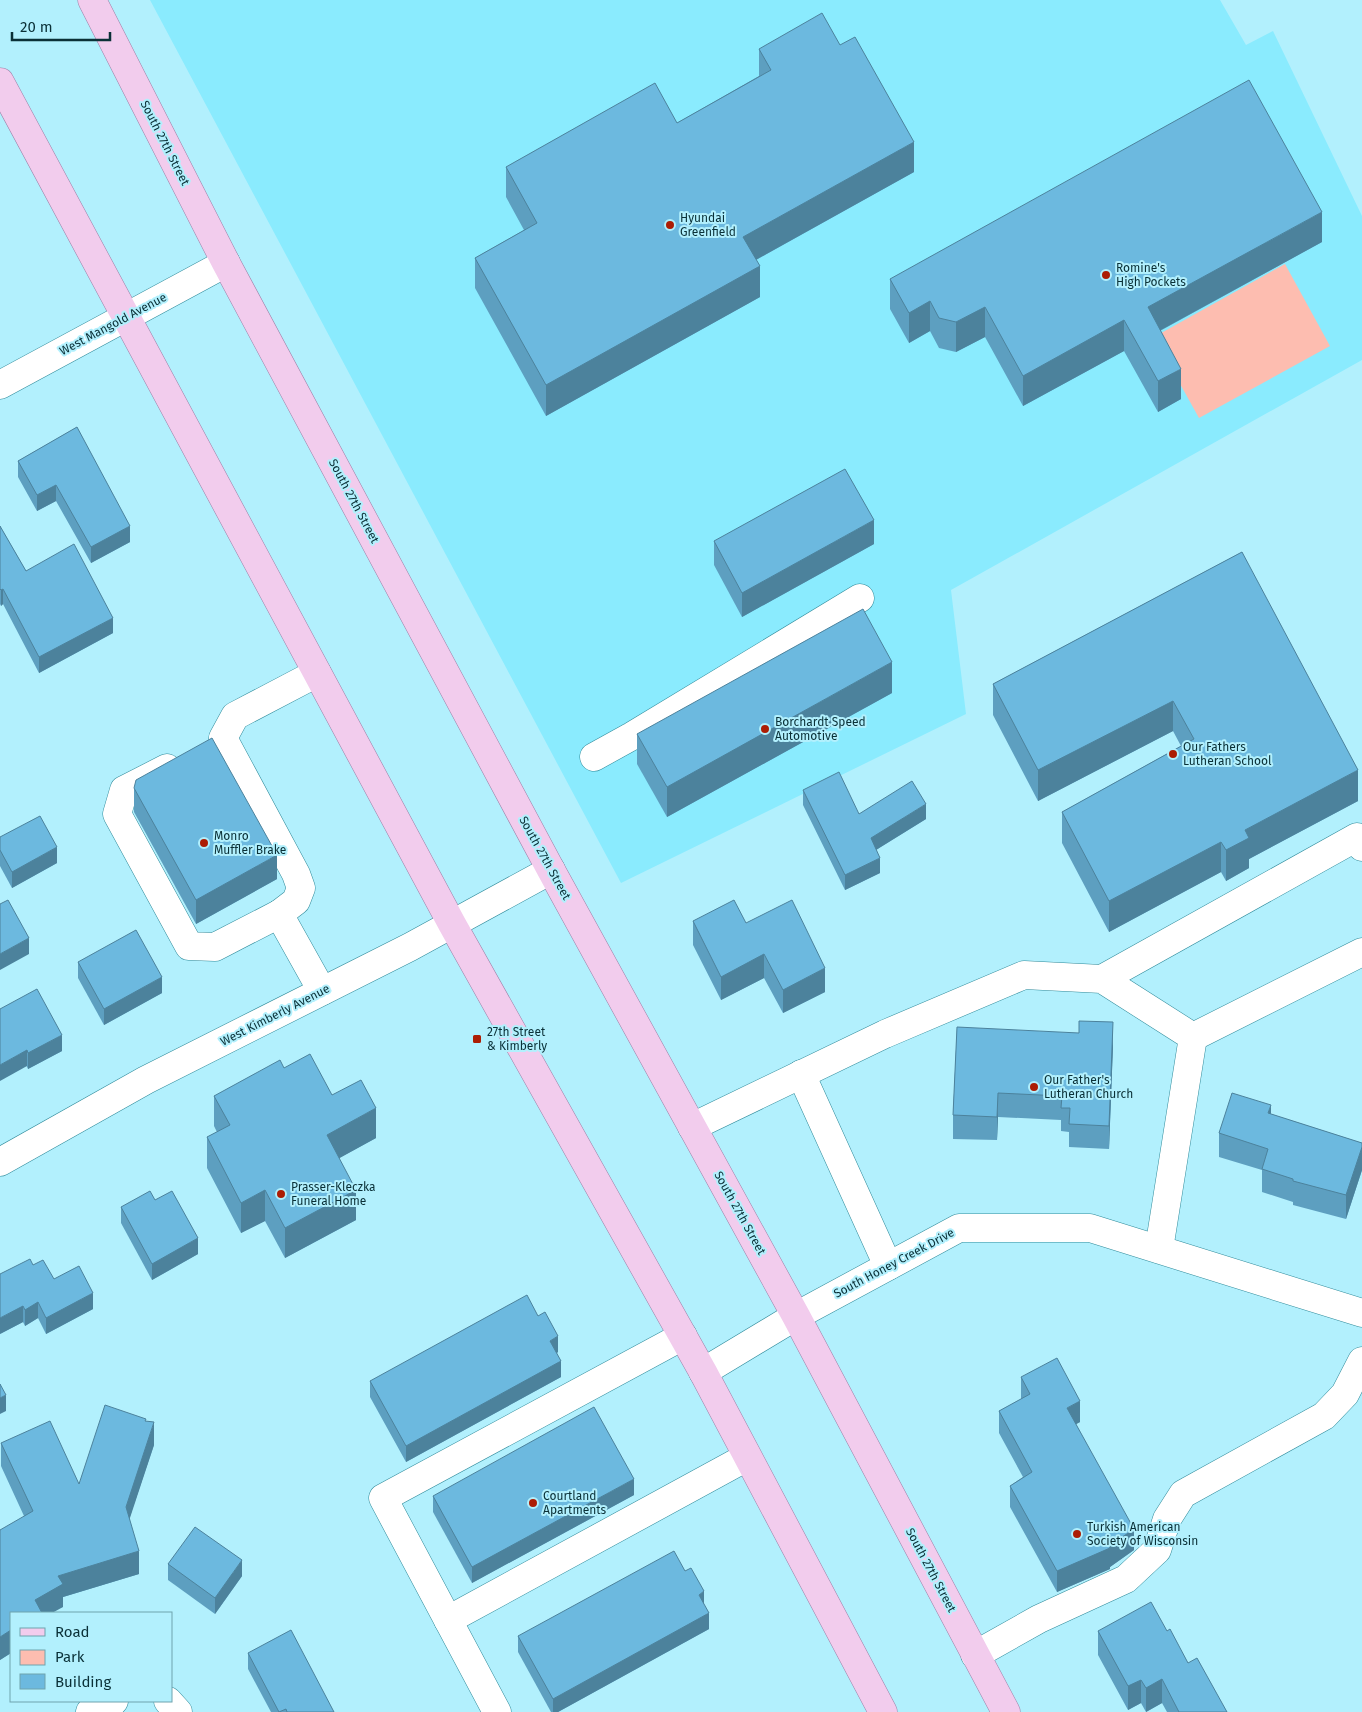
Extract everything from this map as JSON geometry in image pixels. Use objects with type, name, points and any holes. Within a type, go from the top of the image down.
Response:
[{"type":"main road","points":[[76,0],[98,12]]},
{"type":"main road","name":"South 27th Street","points":[[98,12],[226,263],[551,870],[796,1316],[1006,1712]]},
{"type":"main road","points":[[0,82],[452,924],[703,1372],[883,1712]]},
{"type":"street","name":"West Mangold Avenue","points":[[0,385],[226,263]]},
{"type":"street","points":[[594,757],[860,598]]},
{"type":"street","points":[[224,738],[296,874],[301,888],[296,901],[279,914],[215,947],[189,946],[117,814],[124,790],[224,738],[235,716],[317,673]]},
{"type":"street","points":[[1102,979],[1357,837],[1362,847]]},
{"type":"street","name":"West Kimberly Avenue","points":[[0,1162],[146,1080],[410,947],[551,870]]},
{"type":"street","points":[[279,914],[322,991]]},
{"type":"street","points":[[1192,1037],[1362,952]]},
{"type":"street","points":[[692,1127],[885,1034],[1024,975],[1102,979],[1192,1037]]},
{"type":"street","points":[[1159,1249],[1192,1037]]},
{"type":"street","points":[[801,1074],[888,1266]]},
{"type":"street","name":"South Honey Creek Drive","points":[[703,1372],[796,1316],[959,1228],[1090,1228],[1362,1313]]},
{"type":"street","points":[[497,1712],[383,1498],[683,1336]]},
{"type":"street","points":[[975,1655],[1039,1619],[1126,1580],[1157,1550],[1168,1518],[1182,1494],[1324,1416],[1344,1394],[1362,1360]]},
{"type":"street","points":[[448,1620],[747,1457]]},
{"type":"street","points":[[90,1712],[112,1702]]},
{"type":"street","points":[[169,1702],[178,1712]]},
{"type":"shaded area","points":[[150,0],[1220,0],[1246,45],[1273,31],[1362,216],[1362,360],[951,590],[966,714],[621,883]]},
{"type":"green space","points":[[1285,264],[1330,346],[1199,418],[1154,337]]},
{"type":"building","name":"Hyundai Greenfield","points":[[822,13],[840,45],[855,37],[914,142],[743,237],[760,266],[546,385],[475,258],[537,223],[506,167],[655,83],[677,123],[771,70],[759,49]]},
{"type":"building","name":"Romine's High Pockets","points":[[1249,80],[1322,212],[1148,307],[1181,369],[1158,381],[1124,320],[1023,376],[985,307],[956,322],[939,318],[930,301],[909,313],[890,279]]},
{"type":"building","points":[[77,427],[130,526],[91,547],[56,485],[37,495],[18,461]]},
{"type":"building","points":[[845,469],[874,520],[742,593],[714,541]]},
{"type":"building","points":[[0,526],[26,571],[74,544],[113,618],[39,657],[3,589],[0,589]]},
{"type":"building","name":"Our Fathers Lutheran School","points":[[1242,552],[1358,770],[1245,830],[1249,838],[1226,850],[1221,842],[1109,901],[1062,812],[1194,739],[1173,701],[1038,770],[993,684]]},
{"type":"building","points":[[863,609],[892,662],[667,787],[637,734]]},
{"type":"building","name":"Monro Muffler Brake","points":[[212,738],[277,855],[196,900],[134,788],[136,780]]},
{"type":"building","points":[[839,772],[859,814],[912,781],[926,804],[871,838],[880,858],[845,875],[803,790]]},
{"type":"building","points":[[40,816],[57,847],[12,872],[0,850],[0,837]]},
{"type":"building","points":[[8,900],[29,938],[0,954],[0,904]]},
{"type":"building","points":[[734,900],[746,923],[792,900],[825,968],[783,990],[764,954],[721,977],[693,921]]},
{"type":"building","points":[[136,930],[162,977],[104,1009],[78,962]]},
{"type":"building","points":[[37,989],[62,1035],[28,1053],[27,1050],[0,1065],[0,1009]]},
{"type":"building","name":"Our Father's Lutheran Church","points":[[1079,1021],[1113,1022],[1109,1126],[1069,1124],[1070,1108],[1061,1108],[1062,1096],[998,1093],[997,1117],[953,1115],[957,1027],[1079,1033]]},
{"type":"building","name":"Prasser-Kleczka Funeral Home","points":[[310,1054],[332,1095],[361,1080],[376,1108],[327,1135],[356,1190],[285,1228],[265,1190],[241,1203],[207,1137],[230,1125],[214,1096],[280,1060],[284,1068]]},
{"type":"building","points":[[1232,1093],[1271,1105],[1268,1113],[1362,1143],[1346,1195],[1293,1181],[1293,1179],[1262,1169],[1268,1149],[1219,1133]]},
{"type":"building","points":[[150,1191],[155,1200],[172,1191],[198,1238],[152,1264],[121,1207]]},
{"type":"building","points":[[30,1259],[33,1265],[43,1260],[54,1279],[79,1266],[93,1293],[46,1318],[38,1302],[25,1310],[23,1306],[0,1318],[0,1274]]},
{"type":"building","points":[[527,1295],[538,1316],[545,1312],[558,1336],[550,1341],[561,1361],[406,1446],[370,1381]]},
{"type":"building","points":[[1057,1358],[1080,1401],[1067,1408],[1134,1529],[1109,1546],[1110,1548],[1057,1571],[1010,1486],[1032,1472],[999,1411],[1030,1394],[1021,1377]]},
{"type":"building","points":[[0,1384],[6,1395],[0,1398]]},
{"type":"building","points":[[105,1405],[146,1419],[145,1421],[154,1422],[126,1507],[139,1551],[58,1576],[63,1584],[35,1600],[41,1612],[10,1612],[10,1631],[0,1637],[0,1530],[33,1511],[1,1443],[50,1421],[79,1484]]},
{"type":"building","name":"Courtland Apartments","points":[[594,1407],[634,1479],[472,1567],[433,1496]]},
{"type":"building","points":[[195,1527],[242,1560],[215,1598],[168,1564]]},
{"type":"building","points":[[674,1551],[685,1571],[691,1568],[704,1591],[699,1595],[709,1613],[553,1699],[518,1636]]},
{"type":"building","points":[[1151,1602],[1167,1631],[1170,1629],[1188,1663],[1197,1658],[1227,1712],[1179,1712],[1162,1679],[1146,1688],[1141,1680],[1128,1686],[1098,1631]]},
{"type":"building","points":[[291,1630],[334,1712],[287,1712],[286,1709],[279,1712],[248,1653]]},
{"type":"place","name":"Hyundai Greenfield","points":[[670,225]]},
{"type":"place","name":"Romine's High Pockets","points":[[1106,275]]},
{"type":"place","name":"Borchardt Speed Automotive","points":[[765,729]]},
{"type":"place","name":"Our Fathers Lutheran School","points":[[1173,754]]},
{"type":"place","name":"Monro Muffler Brake","points":[[204,843]]},
{"type":"place","name":"27th Street & Kimberly","points":[[477,1039]]},
{"type":"place","name":"Our Father's Lutheran Church","points":[[1034,1087]]},
{"type":"place","name":"Prasser-Kleczka Funeral Home","points":[[281,1194]]},
{"type":"place","name":"Courtland Apartments","points":[[533,1503]]},
{"type":"place","name":"Turkish American Society of Wisconsin","points":[[1077,1534]]}]
